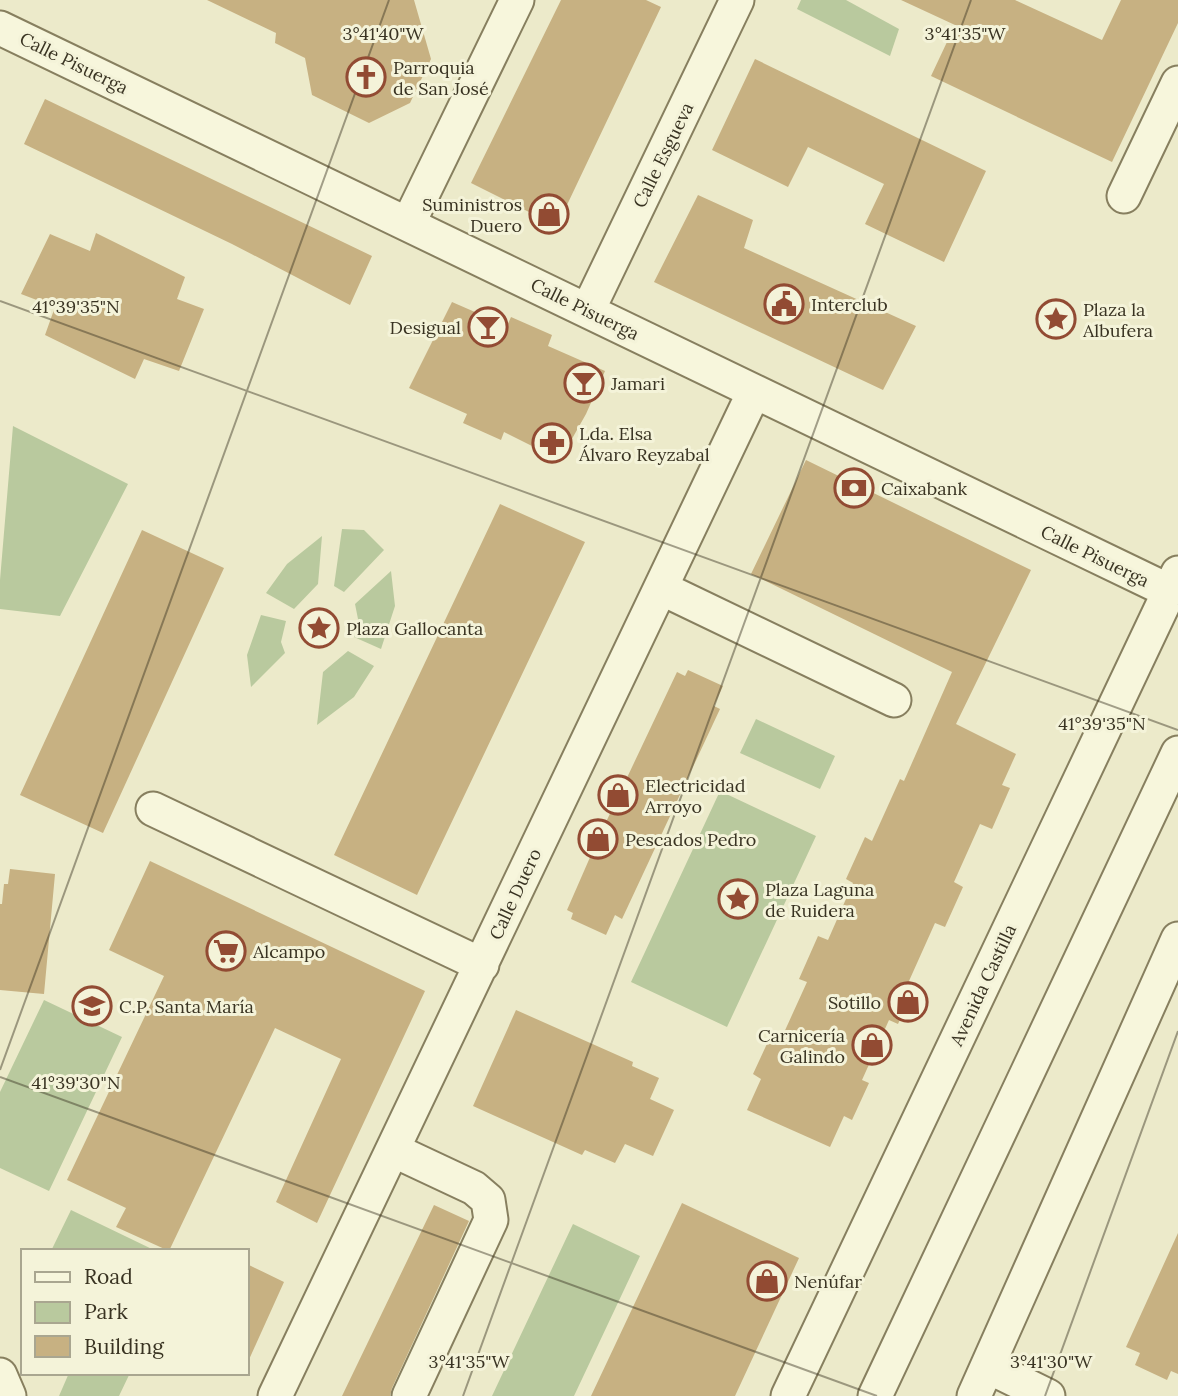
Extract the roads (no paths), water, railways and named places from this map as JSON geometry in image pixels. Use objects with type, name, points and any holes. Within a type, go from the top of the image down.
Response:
[{"type":"street","points":[[408,224],[517,0]]},
{"type":"street","name":"Calle Esgueva","points":[[588,310],[737,0]]},
{"type":"street","name":"Calle Pisuerga","points":[[0,28],[754,392],[1174,582]]},
{"type":"street","points":[[1124,196],[1178,83]]},
{"type":"street","name":"Calle Duero","points":[[275,1396],[754,392]]},
{"type":"street","name":"Avenida Castilla","points":[[789,1396],[1174,582]]},
{"type":"street","points":[[661,588],[894,700]]},
{"type":"street","points":[[875,1396],[1178,754]]},
{"type":"street","points":[[153,809],[482,965]]},
{"type":"street","points":[[974,1396],[1178,939]]},
{"type":"street","points":[[393,1150],[474,1188],[488,1200],[491,1220],[409,1396]]},
{"type":"street","points":[[989,1367],[1048,1396]]},
{"type":"street","points":[[0,1375],[9,1396]]},
{"type":"place","name":"Parroquia de San José","points":[[366,77]]},
{"type":"place","name":"Suministros Duero","points":[[549,214]]},
{"type":"place","name":"Interclub","points":[[784,304]]},
{"type":"place","name":"Plaza la Albufera","points":[[1056,319]]},
{"type":"place","name":"Desigual","points":[[488,327]]},
{"type":"place","name":"Jamari","points":[[584,383]]},
{"type":"place","name":"Lda. Elsa Álvaro Reyzabal","points":[[552,443]]},
{"type":"place","name":"Caixabank","points":[[854,488]]},
{"type":"place","name":"Plaza Gallocanta","points":[[319,628]]},
{"type":"place","name":"Electricidad Arroyo","points":[[618,795]]},
{"type":"place","name":"Pescados Pedro","points":[[598,839]]},
{"type":"place","name":"Plaza Laguna de Ruidera","points":[[738,899]]},
{"type":"place","name":"Alcampo","points":[[226,951]]},
{"type":"place","name":"Sotillo","points":[[908,1002]]},
{"type":"place","name":"C.P. Santa María","points":[[92,1006]]},
{"type":"place","name":"Carnicería Galindo","points":[[872,1045]]},
{"type":"place","name":"Nenúfar","points":[[767,1281]]}]
